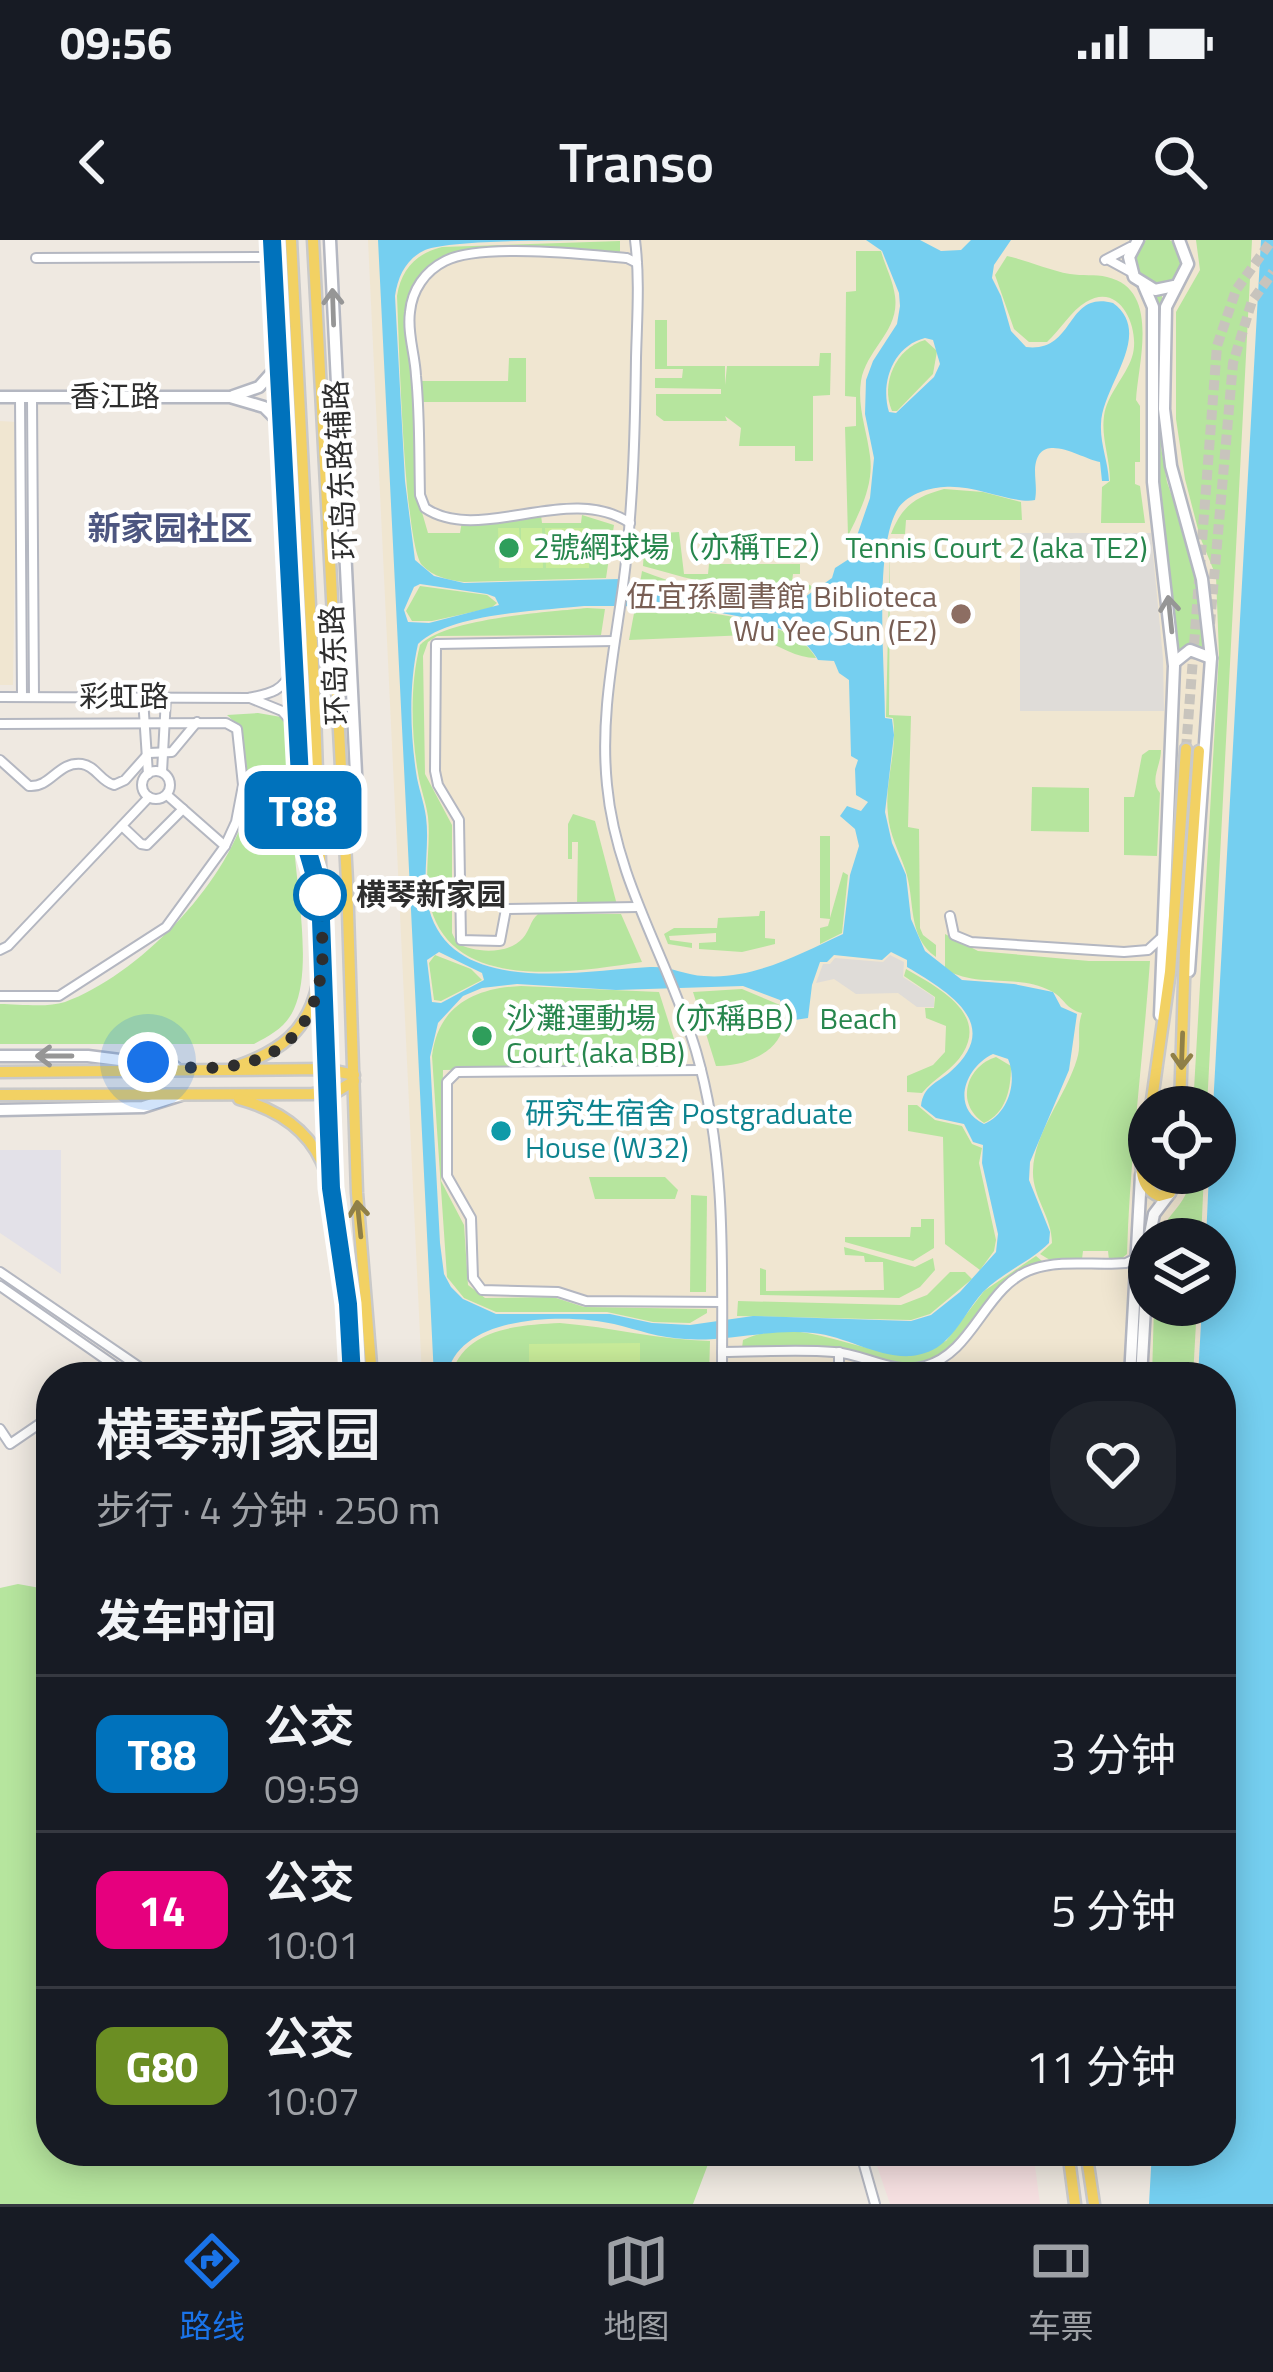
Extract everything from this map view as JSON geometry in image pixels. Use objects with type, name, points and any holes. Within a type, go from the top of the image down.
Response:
[{"type":"main road","name":"环岛东路辅路","points":[[272,240],[308,852],[320,893]]},
{"type":"main road","name":"环岛东路","points":[[292,240],[314,683],[331,1188],[351,1362]]},
{"type":"main road","name":"环岛东路","points":[[313,240],[345,842],[357,1192],[371,1362]]},
{"type":"main road","name":"环岛东路辅路","points":[[331,240],[357,794],[345,842]]},
{"type":"main road","points":[[1179,240],[1188,264],[1165,315],[1166,431],[1202,579],[1211,658],[1196,902],[1184,1010]]},
{"type":"main road","points":[[1135,243],[1130,272],[1144,286],[1153,308],[1153,482],[1174,666],[1160,1024],[1153,1086]]},
{"type":"main road","points":[[1144,286],[1166,290],[1176,284]]},
{"type":"main road","points":[[230,397],[259,387],[278,364]]},
{"type":"main road","name":"香江路","points":[[0,397],[230,397]]},
{"type":"main road","points":[[230,397],[264,407],[281,425]]},
{"type":"main road","points":[[292,611],[314,683]]},
{"type":"main road","points":[[1174,666],[1190,650],[1211,658]]},
{"type":"main road","points":[[1160,1024],[1169,982],[1193,750],[1181,1086]]},
{"type":"main road","points":[[225,1070],[274,1052],[294,1036],[315,1000],[322,958],[340,966],[350,952]]},
{"type":"main road","points":[[0,1056],[109,1058],[190,1070]]},
{"type":"main road","points":[[0,1072],[326,1069],[354,1078]]},
{"type":"main road","points":[[210,1070],[223,1082],[220,1092],[213,1094]]},
{"type":"main road","points":[[0,1095],[327,1093],[354,1078]]},
{"type":"main road","points":[[213,1094],[264,1107],[292,1123],[319,1156],[331,1188]]},
{"type":"main road","points":[[0,1110],[142,1107],[182,1095]]},
{"type":"main road","points":[[1131,1362],[1133,1326]]},
{"type":"main road","points":[[1142,1362],[1144,1326]]},
{"type":"main road","points":[[1070,2166],[1075,2204]]},
{"type":"main road","points":[[1088,2166],[1094,2204]]},
{"type":"street","points":[[1130,272],[1107,260],[1135,243]]},
{"type":"street","points":[[630,523],[581,508],[463,518],[425,508],[420,495],[419,409],[409,315],[421,282],[441,262],[471,253],[616,257],[638,248],[630,523],[604,720],[607,786],[615,838],[637,908],[675,992],[701,1070],[719,1172],[722,1362]]},
{"type":"street","points":[[36,258],[273,257]]},
{"type":"street","points":[[22,697],[26,397]]},
{"type":"street","points":[[26,397],[34,697]]},
{"type":"street","points":[[614,641],[436,644],[434,762],[438,785],[459,820],[459,931],[464,942],[502,938],[506,909],[637,908]]},
{"type":"street","points":[[248,698],[281,687],[290,676],[294,656]]},
{"type":"street","name":"彩虹路","points":[[0,697],[248,698]]},
{"type":"street","points":[[143,698],[148,774],[142,785],[149,797],[158,800],[171,782],[162,772],[166,698]]},
{"type":"street","points":[[248,698],[282,711],[299,729]]},
{"type":"street","points":[[3,765],[29,786],[44,785],[73,764],[92,768],[115,785],[148,753],[172,752],[197,722]]},
{"type":"street","points":[[0,724],[197,722],[236,726],[242,806],[225,846],[157,936],[59,996],[0,996]]},
{"type":"street","points":[[148,774],[162,772]]},
{"type":"street","points":[[166,795],[225,846]]},
{"type":"street","points":[[0,950],[149,797]]},
{"type":"street","points":[[122,826],[147,845],[183,809]]},
{"type":"street","points":[[950,916],[952,932],[965,941],[1141,952],[1161,968]]},
{"type":"street","points":[[1141,952],[1157,944],[1161,935]]},
{"type":"street","points":[[701,1070],[464,1070],[447,1082],[447,1176],[471,1218],[472,1273],[478,1286],[488,1291],[553,1292],[586,1301],[722,1306]]},
{"type":"street","points":[[1118,1264],[1128,1261]]},
{"type":"street","points":[[936,1362],[946,1358],[1021,1275],[1052,1264],[1128,1266]]},
{"type":"street","points":[[0,1272],[132,1362]]},
{"type":"street","points":[[0,1286],[109,1362]]},
{"type":"street","points":[[722,1350],[839,1352],[877,1362]]},
{"type":"street","points":[[839,1352],[839,1362]]},
{"type":"street","points":[[0,1429],[10,1444],[36,1426]]},
{"type":"street","points":[[864,2166],[875,2204]]},
{"type":"shaded area","points":[[368,240],[1261,240],[1214,1086],[1128,1086],[1128,1194],[1208,1194],[1207,1218],[1128,1218],[1128,1326],[1201,1326],[1199,1362],[421,1362]]},
{"type":"shaded area","points":[[0,421],[17,422],[13,685],[0,685]]},
{"type":"shaded area","points":[[1020,533],[1151,533],[1164,711],[1020,711]]},
{"type":"shaded area","points":[[890,955],[904,962],[903,977],[934,997],[934,1007],[917,1007],[898,993],[856,994],[834,979],[816,983],[823,964],[835,958],[883,962]]},
{"type":"shaded area","points":[[0,1150],[61,1150],[61,1274],[0,1233]]},
{"type":"shaded area","points":[[877,2166],[1035,2166],[1040,2204],[890,2204]]},
{"type":"green space","points":[[1158,237],[1175,244],[1182,261],[1175,278],[1158,285],[1141,278],[1134,261],[1141,244]]},
{"type":"green space","points":[[1196,240],[1252,240],[1208,1086],[1194,1086],[1219,655],[1216,576],[1185,479],[1176,419],[1176,312],[1200,270]]},
{"type":"green space","points":[[620,241],[620,256],[471,251],[440,260],[412,291],[419,502],[428,533],[460,533],[462,521],[541,515],[542,523],[581,523],[582,515],[614,525],[606,578],[464,582],[431,572],[422,565],[416,549],[407,481],[397,296],[402,278],[417,258],[442,247]]},
{"type":"green space","points":[[856,251],[881,251],[895,308],[861,381],[870,477],[848,536],[845,427],[856,426],[856,397],[845,396],[846,292],[856,291]]},
{"type":"green space","points":[[1007,256],[1070,274],[1107,277],[1124,284],[1135,296],[1142,348],[1136,400],[1140,406],[1140,462],[1135,462],[1135,484],[1140,486],[1145,523],[1101,523],[1102,487],[1110,481],[1104,416],[1134,346],[1126,312],[1109,298],[1098,297],[1081,306],[1047,342],[1029,342],[1014,329],[995,275]]},
{"type":"green space","points":[[1155,292],[1162,292],[1161,447],[1167,482],[1195,563],[1205,648],[1191,643],[1178,651],[1158,479]]},
{"type":"green space","points":[[655,320],[667,320],[667,366],[725,366],[725,385],[727,366],[819,366],[820,353],[831,353],[830,395],[813,396],[813,461],[795,461],[795,446],[739,446],[741,428],[725,416],[727,421],[664,421],[656,415],[656,394],[721,394],[721,389],[655,388],[655,378],[682,378],[683,369],[655,369]]},
{"type":"green space","points":[[925,340],[937,351],[933,374],[892,411],[888,390],[893,368],[906,351]]},
{"type":"green space","points":[[509,358],[526,358],[526,402],[421,402],[421,381],[508,381]]},
{"type":"green space","points":[[944,489],[1021,502],[1022,520],[906,520],[905,534],[891,534],[911,504]]},
{"type":"green space","points":[[498,528],[519,528],[521,567],[521,528],[542,528],[543,568],[499,568]]},
{"type":"green space","points":[[545,528],[589,528],[589,568],[546,568]]},
{"type":"green space","points":[[679,532],[684,574],[708,574],[709,564],[800,564],[800,574],[793,574],[792,582],[754,587],[699,581],[643,566],[645,534]]},
{"type":"green space","points":[[890,546],[889,715],[911,716],[908,827],[919,829],[920,928],[936,945],[936,957],[916,928],[908,881],[889,821],[894,730],[893,718],[886,717]]},
{"type":"green space","points":[[642,571],[683,585],[745,594],[813,587],[790,604],[756,608],[640,583]]},
{"type":"green space","points":[[420,586],[487,595],[497,603],[432,621],[412,621],[406,611]]},
{"type":"green space","points":[[635,608],[761,623],[803,643],[816,658],[748,635],[629,640]]},
{"type":"green space","points":[[605,609],[601,635],[437,636],[428,642],[423,656],[425,774],[452,825],[452,933],[457,943],[481,950],[509,947],[523,938],[538,914],[621,914],[642,962],[549,972],[486,964],[460,951],[441,930],[429,900],[428,817],[413,725],[420,645],[433,636],[474,622]]},
{"type":"green space","points":[[227,715],[281,717],[293,731],[294,843],[303,950],[300,992],[287,1021],[254,1044],[0,1044],[0,1004],[58,1004],[93,989],[149,950],[199,897],[235,839],[248,800],[240,727]]},
{"type":"green space","points":[[1161,750],[1155,778],[1160,793],[1157,856],[1124,855],[1124,797],[1134,797],[1142,755]]},
{"type":"green space","points":[[1032,787],[1089,788],[1089,832],[1031,831]]},
{"type":"green space","points":[[573,814],[595,821],[617,905],[577,907],[578,842],[572,842],[572,859],[568,859],[568,824]]},
{"type":"green space","points":[[820,836],[830,836],[830,918],[843,872],[848,875],[842,933],[820,944],[820,928],[828,926],[830,919],[820,918]]},
{"type":"green space","points":[[765,911],[765,938],[775,939],[775,944],[742,952],[699,949],[699,943],[716,942],[716,933],[669,936],[692,943],[692,948],[668,944],[664,934],[674,928],[717,928],[718,918],[759,916]]},
{"type":"green space","points":[[945,934],[978,951],[1150,961],[1139,1086],[1128,1086],[1130,1194],[1127,1254],[1121,1259],[1109,1260],[1108,1251],[1083,1251],[1082,1259],[1050,1260],[1040,1254],[1052,1243],[1034,1180],[1035,1157],[1077,1059],[1082,1013],[1038,986],[971,978],[945,969]]},
{"type":"green space","points":[[435,955],[471,969],[482,980],[441,1001],[434,1000],[429,963]]},
{"type":"green space","points":[[906,969],[955,1002],[969,1025],[963,1053],[922,1093],[907,1092],[907,1076],[933,1065],[945,1052],[946,1026],[926,1018],[925,1008],[934,1008],[935,997],[904,976]]},
{"type":"green space","points":[[521,986],[659,992],[683,1067],[670,1067],[670,1049],[663,1048],[662,1067],[443,1070],[441,1181],[464,1225],[468,1285],[485,1298],[553,1297],[584,1307],[707,1309],[690,1323],[653,1322],[607,1312],[496,1312],[464,1298],[447,1277],[432,1056],[436,1039],[450,1012],[461,1003],[488,991]]},
{"type":"green space","points":[[742,989],[780,1005],[782,1032],[756,1058],[716,1066],[693,992]]},
{"type":"green space","points":[[996,1057],[1011,1066],[1010,1083],[1002,1107],[984,1123],[969,1106],[968,1086],[978,1068]]},
{"type":"green space","points":[[908,1105],[917,1105],[935,1120],[962,1126],[972,1144],[982,1148],[979,1163],[996,1240],[980,1270],[945,1244],[943,1137],[908,1131]]},
{"type":"green space","points":[[589,1177],[665,1177],[678,1190],[675,1199],[595,1199]]},
{"type":"green space","points":[[1186,1194],[1203,1194],[1202,1218],[1169,1218]]},
{"type":"green space","points":[[691,1195],[707,1196],[706,1292],[690,1292]]},
{"type":"green space","points":[[921,1219],[934,1219],[934,1248],[913,1261],[845,1242],[845,1237],[910,1237],[911,1227],[921,1227]]},
{"type":"green space","points":[[844,1247],[915,1267],[933,1258],[935,1270],[920,1287],[899,1298],[760,1295],[760,1268],[766,1270],[766,1291],[884,1290],[883,1262],[845,1255]]},
{"type":"green space","points":[[1036,1256],[1042,1261],[1009,1282],[956,1341],[924,1362],[887,1362],[835,1347],[742,1348],[743,1340],[761,1334],[795,1331],[888,1352],[905,1351],[946,1341],[984,1291]]},
{"type":"green space","points":[[950,1272],[965,1272],[972,1279],[930,1314],[911,1320],[737,1316],[738,1301],[901,1305],[927,1295]]},
{"type":"green space","points":[[560,1323],[710,1341],[709,1362],[457,1362],[480,1339],[527,1325]]},
{"type":"green space","points":[[1153,1326],[1196,1326],[1194,1362],[1152,1362]]},
{"type":"green space","points":[[640,1343],[640,1362],[529,1362],[529,1344]]},
{"type":"green space","points":[[18,1584],[36,1587],[36,2166],[707,2166],[693,2204],[0,2204],[0,1588]]},
{"type":"water","points":[[378,240],[578,240],[438,247],[418,254],[401,275],[395,296],[405,481],[415,560],[434,576],[464,583],[620,579],[675,596],[771,609],[795,604],[832,578],[835,568],[849,559],[870,498],[874,458],[865,414],[866,380],[897,324],[900,306],[882,251],[866,240],[920,240],[941,251],[961,250],[971,240],[1011,240],[994,265],[992,278],[1011,331],[1026,347],[1054,341],[1086,305],[1098,301],[1113,303],[1125,316],[1128,345],[1101,424],[1109,481],[1102,481],[1100,462],[1051,448],[1038,457],[1035,500],[944,487],[916,494],[900,506],[889,531],[883,582],[885,718],[892,719],[894,735],[885,812],[906,875],[911,919],[925,951],[962,980],[1053,992],[1061,1007],[1077,1014],[1069,1070],[1030,1162],[1029,1180],[1050,1232],[1049,1243],[983,1292],[941,1345],[920,1355],[886,1354],[813,1333],[685,1339],[594,1321],[543,1319],[491,1330],[453,1362],[433,1362]],"holes":[[[925,338],[933,340],[940,364],[934,377],[896,413],[889,412],[886,389],[892,367],[905,349]],[[414,587],[487,594],[499,605],[429,623],[408,622],[404,610]],[[584,606],[675,608],[746,618],[802,641],[818,660],[834,661],[849,680],[851,756],[858,760],[856,795],[868,802],[861,811],[847,806],[840,816],[855,829],[859,846],[850,875],[843,934],[776,964],[722,976],[657,967],[523,972],[464,956],[443,937],[427,898],[426,817],[413,741],[418,644],[473,620]],[[439,952],[482,973],[484,980],[441,1003],[432,1002],[427,960]],[[891,952],[907,960],[907,967],[953,998],[971,1024],[966,1055],[928,1089],[921,1106],[936,1118],[964,1124],[973,1142],[983,1145],[982,1163],[998,1234],[996,1252],[960,1292],[931,1315],[911,1321],[753,1316],[690,1325],[610,1314],[496,1314],[463,1299],[451,1287],[444,1274],[440,1243],[430,1057],[438,1023],[463,996],[482,988],[517,984],[616,990],[743,986],[780,1000],[788,1021],[808,1018],[820,962],[834,955],[882,960]],[[993,1054],[1008,1059],[1011,1068],[1005,1105],[984,1124],[973,1117],[965,1098],[969,1078]]]},
{"type":"water","points":[[1261,240],[1273,240],[1273,2204],[1149,2204],[1151,2166],[1236,2166],[1236,1362],[1199,1362],[1201,1326],[1236,1326],[1236,1218],[1207,1218],[1208,1194],[1236,1194],[1236,1086],[1214,1086]]},
{"type":"tunnel","points":[[1186,749],[1217,346],[1236,290],[1272,240]]},
{"type":"tunnel","points":[[1210,624],[1233,363],[1252,301],[1273,272]]},
{"type":"bus line","name":"T88","points":[[272,240],[301,797],[308,852],[320,893],[331,1188],[351,1362]]},
{"type":"place","name":"2號網球場（亦稱TE2） Tennis Court 2 (aka TE2)","points":[[509,548]]},
{"type":"place","name":"伍宜孫圖書館 Biblioteca Wu Yee Sun (E2)","points":[[961,614]]},
{"type":"place","name":"横琴新家园","points":[[320,895]]},
{"type":"place","name":"沙灘運動場（亦稱BB） Beach Court (aka BB)","points":[[482,1036]]},
{"type":"place","name":"研究生宿舍 Postgraduate House (W32)","points":[[501,1131]]},
{"type":"district","name":"新家园社区","points":[[170,528]]},
{"type":"route","points":[[148,1062],[190,1070],[225,1070],[274,1052],[294,1036],[315,1000],[322,963],[320,895]]}]
